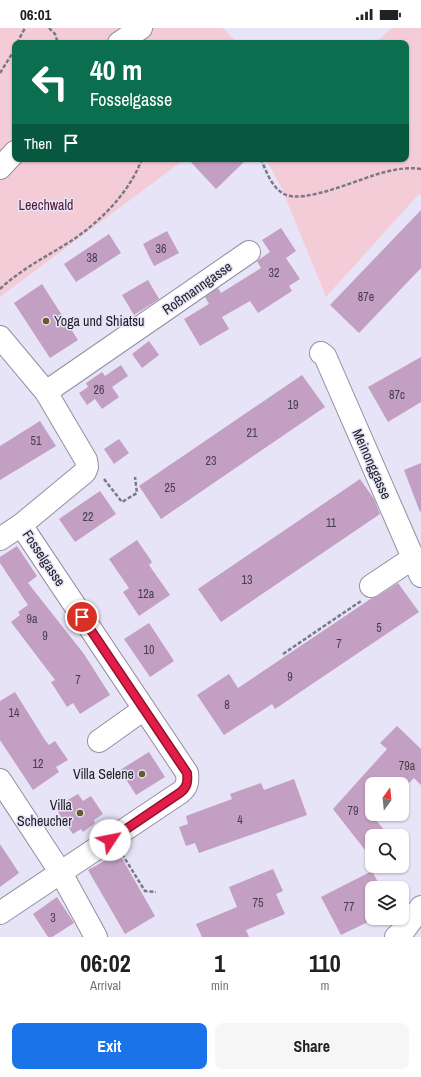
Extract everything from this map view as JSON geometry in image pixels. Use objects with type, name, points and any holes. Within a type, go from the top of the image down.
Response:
[{"type":"street","points":[[124,40],[142,28]]},
{"type":"street","points":[[0,168],[12,155]]},
{"type":"street","name":"Roßmanngasse","points":[[46,392],[249,252]]},
{"type":"street","points":[[0,337],[46,392],[86,460],[87,467],[85,472],[21,524],[0,539]]},
{"type":"street","name":"Meinonggasse","points":[[321,354],[325,356],[417,567]]},
{"type":"street","name":"Fosselgasse","points":[[21,524],[187,773],[187,784],[181,792],[61,873]]},
{"type":"street","points":[[370,591],[417,567]]},
{"type":"street","points":[[99,741],[144,709]]},
{"type":"street","points":[[0,780],[61,873],[96,937]]},
{"type":"street","points":[[0,913],[61,873]]},
{"type":"street","points":[[396,937],[405,929],[421,907]]},
{"type":"path","points":[[19,40],[25,28]]},
{"type":"path","points":[[49,28],[55,34],[57,40]]},
{"type":"path","points":[[0,73],[12,54]]},
{"type":"path","points":[[0,289],[16,273],[72,240],[97,220],[121,198],[140,162]]},
{"type":"path","points":[[262,162],[273,183],[284,195],[299,197],[340,188],[384,172],[410,168],[421,169]]},
{"type":"path","points":[[100,472],[122,502],[137,493],[135,477]]},
{"type":"path","points":[[283,654],[370,591]]},
{"type":"path","points":[[110,840],[120,852],[145,891],[156,892]]},
{"type":"green space","name":"Leechwald","points":[[0,28],[223,28],[234,40],[12,40],[12,162],[181,162],[0,297]]},
{"type":"green space","points":[[392,28],[421,28],[421,196],[419,194],[326,297],[282,189],[268,162],[409,162],[409,40],[378,40]]},
{"type":"building","points":[[191,162],[244,162],[216,189]]},
{"type":"building","points":[[421,210],[421,268],[359,333],[330,305]]},
{"type":"building","points":[[281,228],[296,251],[286,258],[300,279],[289,286],[292,291],[258,313],[250,301],[222,317],[229,329],[200,346],[184,319],[209,304],[205,297],[218,288],[221,293],[261,268],[257,261],[270,252],[262,240]]},
{"type":"building","points":[[167,231],[179,253],[154,266],[143,244]]},
{"type":"building","points":[[109,234],[121,253],[76,282],[64,264]]},
{"type":"building","points":[[148,280],[159,299],[134,315],[122,295]]},
{"type":"building","name":"Yoga und Shiatsu","points":[[42,284],[78,340],[50,358],[14,303]]},
{"type":"building","points":[[149,341],[159,355],[142,368],[132,354]]},
{"type":"building","points":[[421,357],[421,402],[388,422],[368,387]]},
{"type":"building","points":[[121,365],[128,376],[112,387],[119,397],[102,409],[95,399],[87,405],[79,393],[88,387],[86,383],[102,372],[105,376]]},
{"type":"building","points":[[302,375],[325,407],[161,519],[139,486]]},
{"type":"building","points":[[40,421],[56,446],[0,480],[0,446]]},
{"type":"building","points":[[119,439],[129,453],[114,464],[104,449]]},
{"type":"building","points":[[421,463],[421,511],[420,512],[404,470]]},
{"type":"building","points":[[360,479],[374,499],[380,514],[221,622],[198,589]]},
{"type":"building","points":[[100,491],[116,514],[75,542],[59,519]]},
{"type":"building","points":[[137,540],[152,562],[149,565],[170,595],[139,616],[123,592],[129,588],[109,559]]},
{"type":"building","points":[[17,546],[37,576],[28,583],[84,654],[110,695],[80,714],[73,703],[67,707],[51,682],[55,680],[11,622],[20,615],[18,612],[28,605],[0,563],[0,557]]},
{"type":"building","points":[[398,583],[419,612],[275,709],[272,704],[224,735],[197,695],[229,674],[238,688],[372,598],[378,596]]},
{"type":"building","points":[[149,623],[174,661],[150,677],[124,639]]},
{"type":"building","points":[[15,692],[45,740],[49,745],[55,741],[68,760],[56,767],[59,772],[33,790],[0,740],[0,701]]},
{"type":"building","points":[[397,726],[421,749],[421,785],[414,778],[409,783],[409,777],[365,777],[365,821],[377,821],[383,829],[365,829],[365,850],[333,809],[387,749],[380,743]]},
{"type":"building","name":"Villa Selene","points":[[149,752],[165,777],[136,795],[120,770]]},
{"type":"building","points":[[294,779],[307,815],[199,853],[195,843],[186,846],[179,827],[188,824],[186,816],[232,799],[230,794],[261,783],[264,790]]},
{"type":"building","name":"Villa Scheucher","points":[[78,794],[83,801],[91,796],[103,814],[94,820],[95,823],[83,832],[81,829],[73,834],[58,812],[68,805],[66,801]]},
{"type":"building","points":[[0,844],[19,873],[0,887]]},
{"type":"building","points":[[119,853],[155,916],[125,934],[88,870]]},
{"type":"building","points":[[273,869],[283,891],[276,894],[285,914],[246,930],[249,937],[202,937],[196,924],[237,907],[229,887]]},
{"type":"building","points":[[368,873],[373,873],[377,881],[365,881],[365,923],[341,935],[321,897]]},
{"type":"building","points":[[57,897],[74,923],[52,937],[48,937],[33,914]]},
{"type":"place","name":"Yoga und Shiatsu","points":[[46,321]]},
{"type":"place","name":"Villa Selene","points":[[142,774]]},
{"type":"place","name":"Villa Scheucher","points":[[80,813]]},
{"type":"route","points":[[82,617],[187,773],[188,779],[186,788],[181,792],[110,840]]}]
